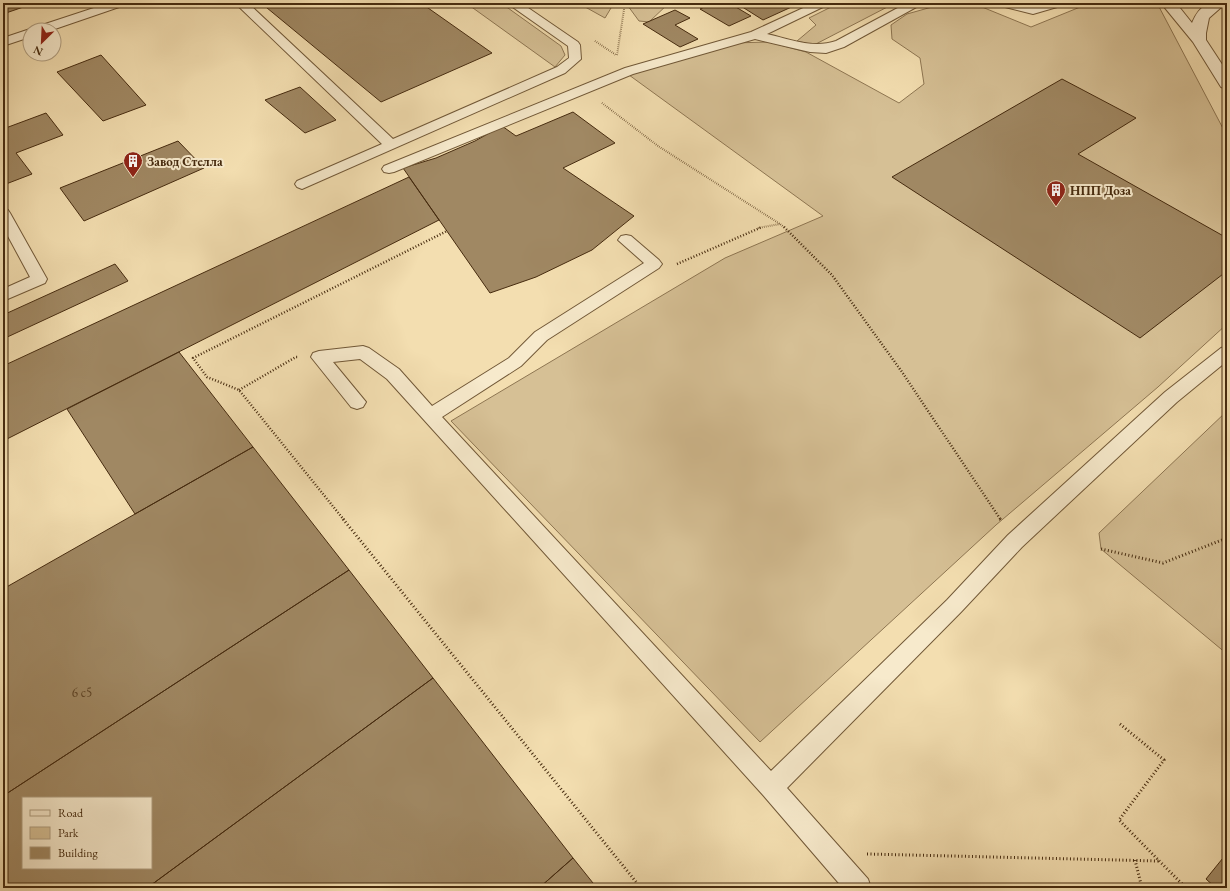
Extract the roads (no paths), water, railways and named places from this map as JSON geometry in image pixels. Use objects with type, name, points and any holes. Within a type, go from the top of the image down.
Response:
[{"type":"street","points":[[1168,3],[1199,40],[1227,84]]},
{"type":"street","points":[[1199,40],[1198,26],[1203,14],[1219,3]]},
{"type":"lane","points":[[62,23],[121,3]]},
{"type":"lane","points":[[241,3],[391,145]]},
{"type":"lane","points":[[302,184],[561,70],[575,60],[574,45],[512,3]]},
{"type":"lane","points":[[389,169],[586,90],[629,71],[755,35],[823,3]]},
{"type":"lane","points":[[755,35],[810,48],[826,49],[840,44],[916,3]]},
{"type":"lane","points":[[1001,3],[1033,10],[1060,3]]},
{"type":"lane","points":[[3,42],[22,36]]},
{"type":"lane","points":[[3,213],[39,279],[3,295]]},
{"type":"lane","points":[[430,416],[515,362],[541,336],[654,264],[626,240]]},
{"type":"lane","points":[[357,402],[319,357],[364,352],[393,374],[771,787],[859,888]]},
{"type":"lane","points":[[771,787],[954,606],[1015,541],[1171,397],[1227,352]]},
{"type":"place","name":"Завод Стелла","points":[[133,178]]},
{"type":"place","name":"НПП Доза","points":[[1056,207]]}]
